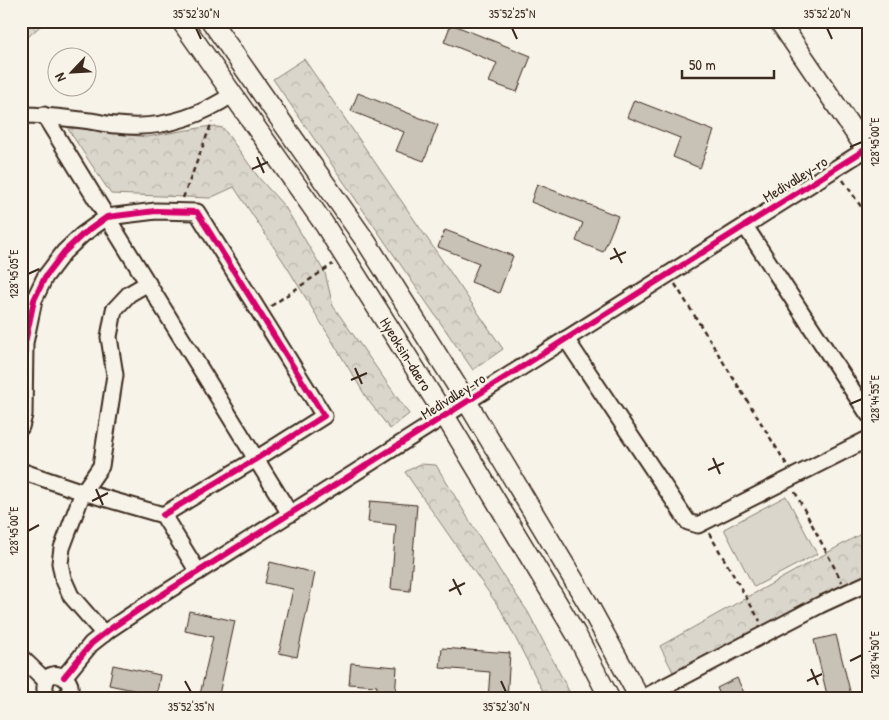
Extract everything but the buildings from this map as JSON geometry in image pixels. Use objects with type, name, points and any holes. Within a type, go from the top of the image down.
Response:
[{"type":"main road","name":"Hyeoksin-daero","points":[[182,21],[226,99],[324,224],[345,257],[445,416],[576,634],[610,699]]},
{"type":"main road","points":[[211,21],[367,243],[467,402],[587,602],[641,699]]},
{"type":"main road","points":[[779,21],[867,150]]},
{"type":"street","points":[[21,115],[44,115],[116,126],[143,126],[176,122],[226,99]]},
{"type":"street","points":[[44,115],[290,514]]},
{"type":"street","name":"Medivalley-ro","points":[[64,677],[91,644],[152,601],[867,150]]},
{"type":"street","points":[[21,428],[24,415],[25,343],[34,300],[45,277],[64,252],[82,235],[107,217],[156,211],[197,212],[324,416],[163,515]]},
{"type":"street","points":[[744,226],[868,414]]},
{"type":"street","points":[[104,634],[71,596],[63,578],[60,563],[62,548],[83,492],[101,466],[115,375],[109,337],[114,310],[129,294],[148,283]]},
{"type":"street","points":[[566,339],[688,522],[698,525],[868,439]]},
{"type":"street","points":[[21,471],[83,492],[163,515],[198,572]]},
{"type":"street","points":[[641,699],[820,605],[868,583]]},
{"type":"street","points":[[21,657],[46,681]]},
{"type":"street","points":[[56,675],[64,677],[70,687],[67,695],[61,698],[48,696],[46,681],[56,675]]},
{"type":"path","points":[[178,212],[226,99]]},
{"type":"path","points":[[836,168],[868,217]]},
{"type":"path","points":[[260,314],[345,257]]},
{"type":"path","points":[[669,274],[792,478],[847,592]]},
{"type":"path","points":[[704,522],[766,633]]},
{"type":"green space","points":[[21,21],[46,21],[21,43]]},
{"type":"green space","points":[[304,59],[503,349],[473,370],[273,79]]},
{"type":"green space","points":[[211,126],[223,128],[259,178],[285,207],[325,273],[333,306],[409,414],[390,429],[368,400],[287,267],[234,187],[210,198],[111,194],[68,129],[78,128],[146,137]]},
{"type":"green space","points":[[420,464],[436,465],[500,571],[528,612],[573,699],[547,699],[501,610],[405,472]]},
{"type":"green space","points":[[786,496],[817,554],[754,587],[724,529]]},
{"type":"green space","points":[[868,530],[868,577],[674,674],[660,646]]},
{"type":"cycle path","points":[[64,677],[91,644],[152,601],[866,149]]},
{"type":"cycle path","points":[[21,427],[24,415],[25,343],[34,300],[45,277],[64,252],[82,235],[107,217],[156,211],[197,212],[324,416],[163,515]]}]
